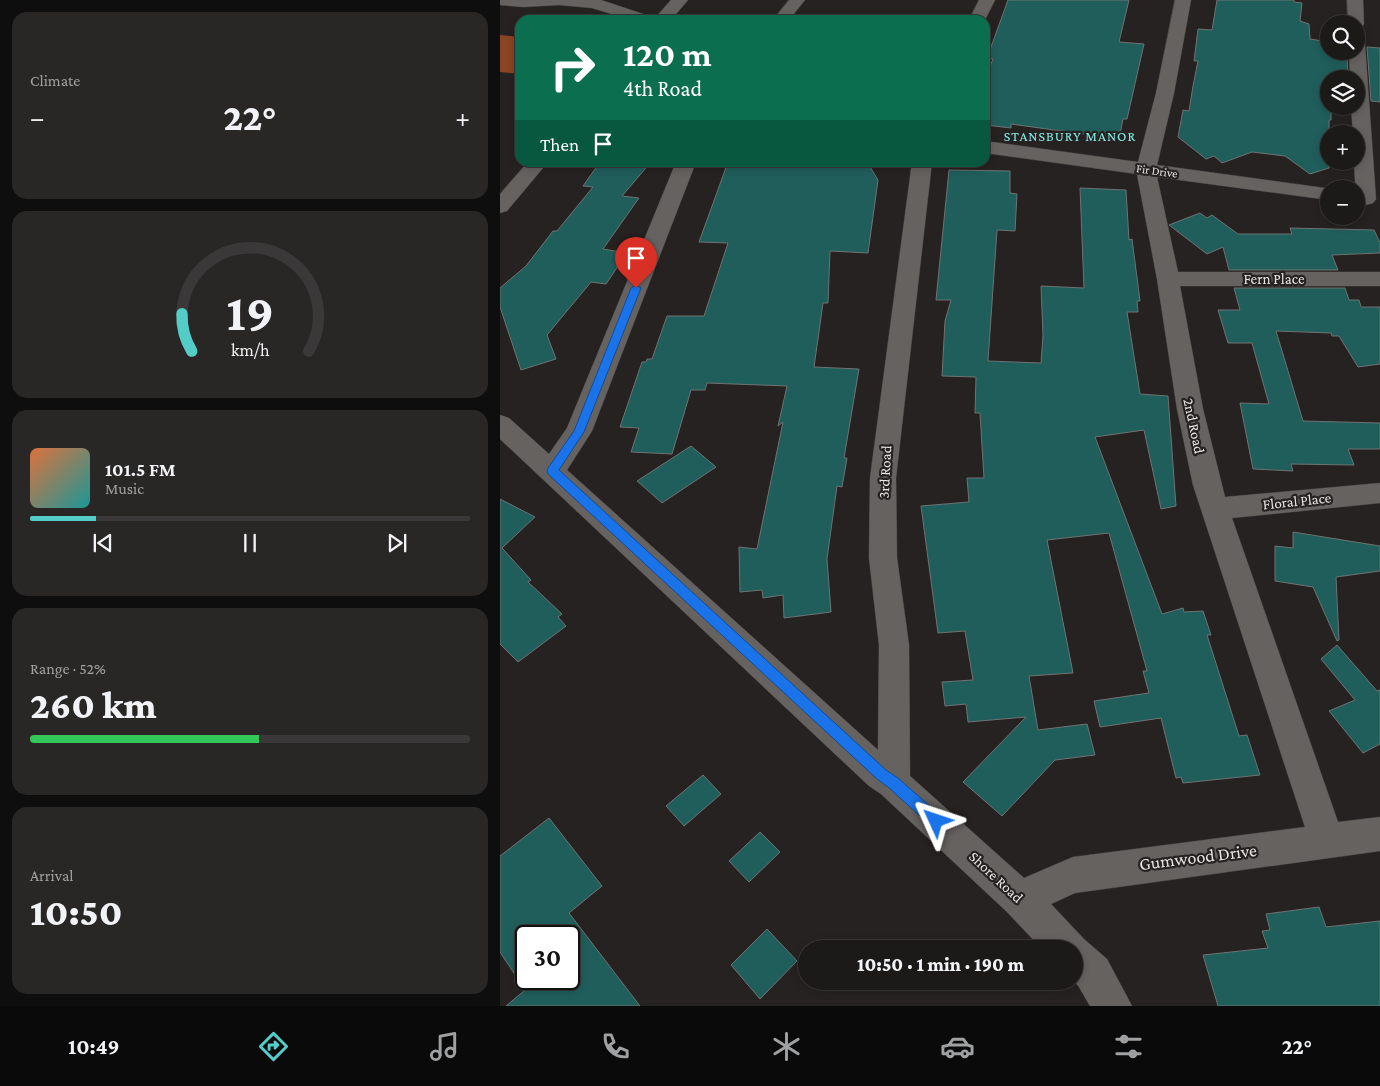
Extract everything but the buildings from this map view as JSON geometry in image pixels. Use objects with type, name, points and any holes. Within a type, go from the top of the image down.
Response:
[{"type":"street","points":[[500,0],[523,2],[559,0],[594,3],[632,15]]},
{"type":"street","points":[[666,15],[680,0]]},
{"type":"street","points":[[785,15],[797,0]]},
{"type":"street","points":[[980,15],[987,0]]},
{"type":"street","name":"2nd Road","points":[[1183,0],[1165,92],[1146,169],[1168,279],[1190,409],[1215,509],[1327,840]]},
{"type":"street","points":[[1355,0],[1356,15]]},
{"type":"street","points":[[1358,60],[1367,199]]},
{"type":"street","name":"Fir Drive","points":[[990,148],[1320,193]]},
{"type":"street","points":[[500,208],[535,167]]},
{"type":"street","points":[[552,471],[579,432],[684,167]]},
{"type":"street","name":"3rd Road","points":[[893,783],[895,734],[894,645],[883,558],[884,478],[921,167]]},
{"type":"street","name":"Fern Place","points":[[1168,279],[1380,279]]},
{"type":"street","name":"Shore Road","points":[[500,424],[882,775],[1020,899],[1060,940]]},
{"type":"street","name":"Floral Place","points":[[1215,509],[1380,493]]},
{"type":"street","name":"Gumwood Drive","points":[[1020,899],[1073,875],[1380,834]]},
{"type":"street","points":[[1083,964],[1092,973],[1112,1006]]},
{"type":"shaded area","points":[[500,35],[515,36],[515,74],[500,72]]},
{"type":"district","name":"STANSBURY MANOR","points":[[1070,136]]},
{"type":"route","points":[[636,288],[579,432],[552,471],[882,775],[936,821]]}]
